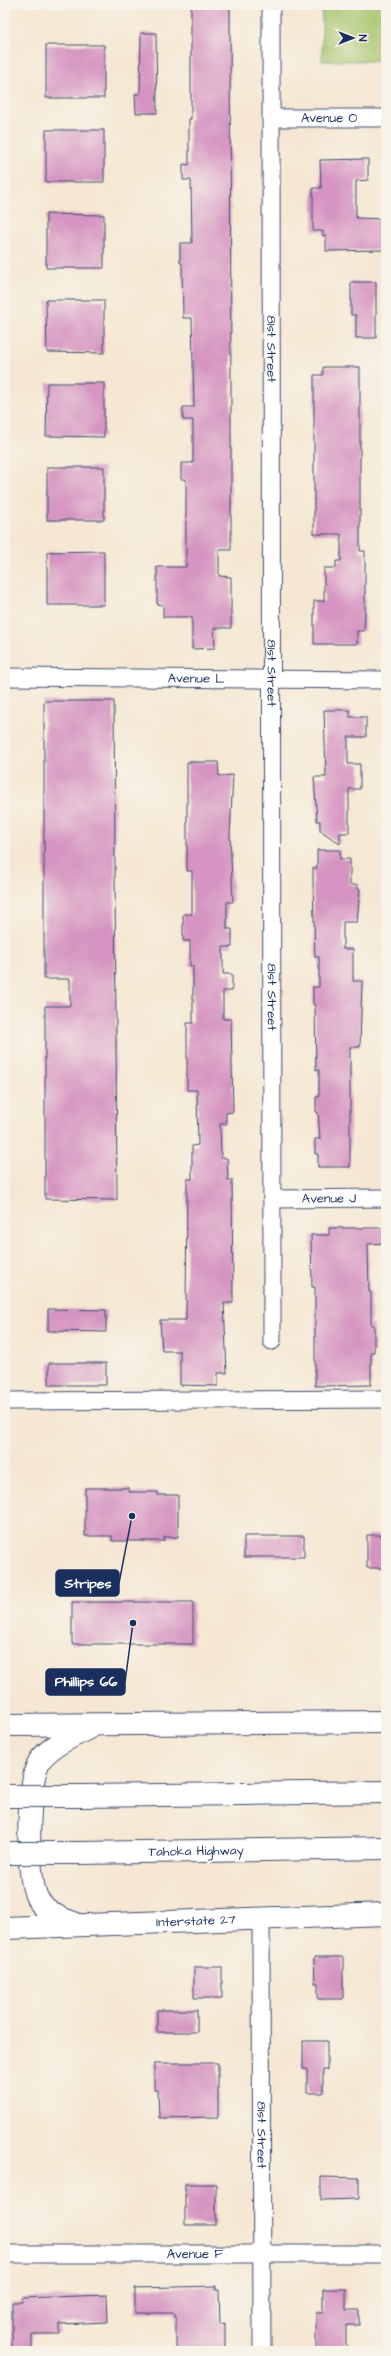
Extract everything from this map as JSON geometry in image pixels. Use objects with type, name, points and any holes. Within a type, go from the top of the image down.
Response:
[{"type":"main road","points":[[5,1725],[386,1722]]},
{"type":"main road","points":[[82,1926],[62,1919],[48,1911],[38,1900],[32,1888],[30,1813],[32,1782],[40,1761],[50,1751],[95,1724]]},
{"type":"main road","points":[[5,1796],[386,1792]]},
{"type":"main road","name":"Tahoka Highway","points":[[5,1853],[386,1848]]},
{"type":"main road","name":"Interstate 27","points":[[5,1928],[386,1914]]},
{"type":"street","name":"81st Street","points":[[271,5],[272,1341]]},
{"type":"street","name":"Avenue O","points":[[271,118],[386,118]]},
{"type":"street","name":"Avenue L","points":[[5,677],[386,680]]},
{"type":"street","name":"Avenue J","points":[[272,1199],[386,1198]]},
{"type":"street","points":[[5,1401],[386,1398]]},
{"type":"street","name":"81st Street","points":[[261,1919],[262,2351]]},
{"type":"street","name":"Avenue F","points":[[5,2254],[386,2254]]},
{"type":"green space","points":[[322,5],[386,5],[386,61],[322,61]]},
{"type":"building","points":[[191,5],[230,5],[231,407],[231,550],[219,550],[219,576],[231,577],[231,628],[214,628],[215,648],[192,649],[192,617],[163,617],[163,605],[157,604],[157,567],[186,567],[186,479],[181,479],[181,463],[193,463],[193,420],[183,420],[183,407],[194,407],[192,318],[183,318],[182,263],[180,263],[180,243],[192,243],[191,180],[183,180],[183,164],[189,165],[189,119],[191,119]]},
{"type":"building","points":[[141,33],[156,33],[157,113],[136,113],[135,94],[140,94]]},
{"type":"building","points":[[46,45],[104,45],[104,98],[46,98]]},
{"type":"building","points":[[46,130],[104,130],[104,182],[46,182]]},
{"type":"building","points":[[368,159],[368,180],[356,181],[356,218],[386,219],[386,250],[326,251],[326,235],[323,236],[323,231],[313,231],[313,188],[321,188],[320,160]]},
{"type":"building","points":[[46,214],[104,215],[104,268],[46,268]]},
{"type":"building","points":[[351,282],[376,282],[376,338],[356,338],[356,315],[351,315]]},
{"type":"building","points":[[46,300],[104,300],[104,353],[47,352]]},
{"type":"building","points":[[323,367],[360,367],[360,551],[365,551],[365,609],[364,631],[357,631],[357,644],[314,644],[314,601],[324,601],[324,568],[336,568],[336,561],[341,561],[341,534],[314,534],[314,375],[323,375]]},
{"type":"building","points":[[47,383],[104,383],[104,437],[46,436]]},
{"type":"building","points":[[47,467],[104,467],[104,520],[47,520]]},
{"type":"building","points":[[104,551],[104,605],[47,605],[47,552]]},
{"type":"building","points":[[44,701],[114,701],[117,1200],[45,1199],[45,1006],[70,1006],[70,979],[44,979]]},
{"type":"building","points":[[324,710],[350,710],[350,717],[366,717],[366,737],[348,737],[348,764],[360,764],[360,789],[349,789],[349,833],[340,833],[340,844],[320,830],[320,821],[317,821],[314,777],[326,777]]},
{"type":"building","points":[[187,762],[218,762],[219,776],[233,775],[230,835],[233,902],[227,902],[227,929],[232,929],[232,947],[223,947],[223,974],[232,974],[232,991],[223,991],[223,1019],[231,1019],[233,1112],[226,1113],[226,1124],[220,1124],[221,1158],[227,1158],[228,1180],[232,1180],[233,1303],[224,1303],[227,1373],[218,1373],[218,1386],[180,1385],[180,1351],[162,1351],[160,1320],[186,1320],[187,1179],[192,1179],[192,1146],[198,1145],[197,1090],[187,1090],[187,1023],[193,1023],[193,966],[190,966],[190,941],[183,941],[183,914],[192,914],[192,871],[187,871]]},
{"type":"building","points":[[317,850],[340,850],[340,859],[350,859],[350,885],[358,885],[358,889],[360,889],[357,922],[343,922],[343,949],[353,949],[353,981],[362,981],[360,1047],[350,1047],[350,1167],[318,1167],[318,1154],[315,1154],[315,1139],[320,1139],[318,1112],[316,1112],[316,1097],[319,1097],[319,1070],[316,1070],[315,1005],[313,1005],[313,987],[319,987],[319,957],[315,957],[313,883],[313,868],[317,868]]},
{"type":"building","points":[[329,1228],[386,1228],[386,1243],[368,1244],[369,1292],[371,1292],[371,1325],[374,1325],[374,1352],[371,1352],[371,1385],[315,1386],[315,1287],[312,1287],[311,1235],[329,1235]]},
{"type":"building","points":[[48,1309],[106,1310],[106,1332],[48,1331]]},
{"type":"building","points":[[49,1363],[106,1363],[106,1385],[49,1385]]},
{"type":"building","points":[[85,1488],[129,1488],[129,1492],[158,1492],[158,1495],[178,1495],[178,1537],[164,1537],[164,1541],[112,1541],[112,1536],[85,1536]]},
{"type":"building","points":[[367,1535],[386,1535],[386,1568],[367,1568]]},
{"type":"building","points":[[244,1536],[304,1536],[304,1557],[244,1557]]},
{"type":"building","points":[[72,1602],[193,1602],[193,1644],[72,1644]]},
{"type":"building","points":[[314,1957],[343,1957],[343,1999],[318,1999],[318,1983],[315,1983]]},
{"type":"building","points":[[194,1967],[222,1967],[222,1998],[194,1998]]},
{"type":"building","points":[[157,2010],[197,2010],[197,2032],[157,2032]]},
{"type":"building","points":[[303,2041],[327,2041],[327,2070],[323,2070],[323,2093],[307,2093],[307,2069],[303,2069]]},
{"type":"building","points":[[154,2063],[218,2063],[218,2117],[159,2118],[158,2090],[154,2090]]},
{"type":"building","points":[[321,2177],[359,2178],[359,2199],[321,2200]]},
{"type":"building","points":[[185,2184],[216,2184],[216,2225],[185,2225]]},
{"type":"building","points":[[216,2286],[216,2290],[219,2290],[220,2324],[225,2323],[225,2349],[176,2350],[176,2317],[174,2317],[174,2313],[135,2313],[135,2288]]},
{"type":"building","points":[[323,2289],[346,2289],[346,2310],[359,2310],[359,2325],[346,2325],[346,2351],[316,2351],[316,2313],[323,2313]]},
{"type":"building","points":[[107,2295],[108,2322],[60,2324],[60,2334],[32,2334],[32,2351],[12,2349],[12,2302],[22,2302],[22,2298]]},
{"type":"place","name":"Stripes","points":[[132,1516]]},
{"type":"place","name":"Phillips 66","points":[[133,1623]]}]
